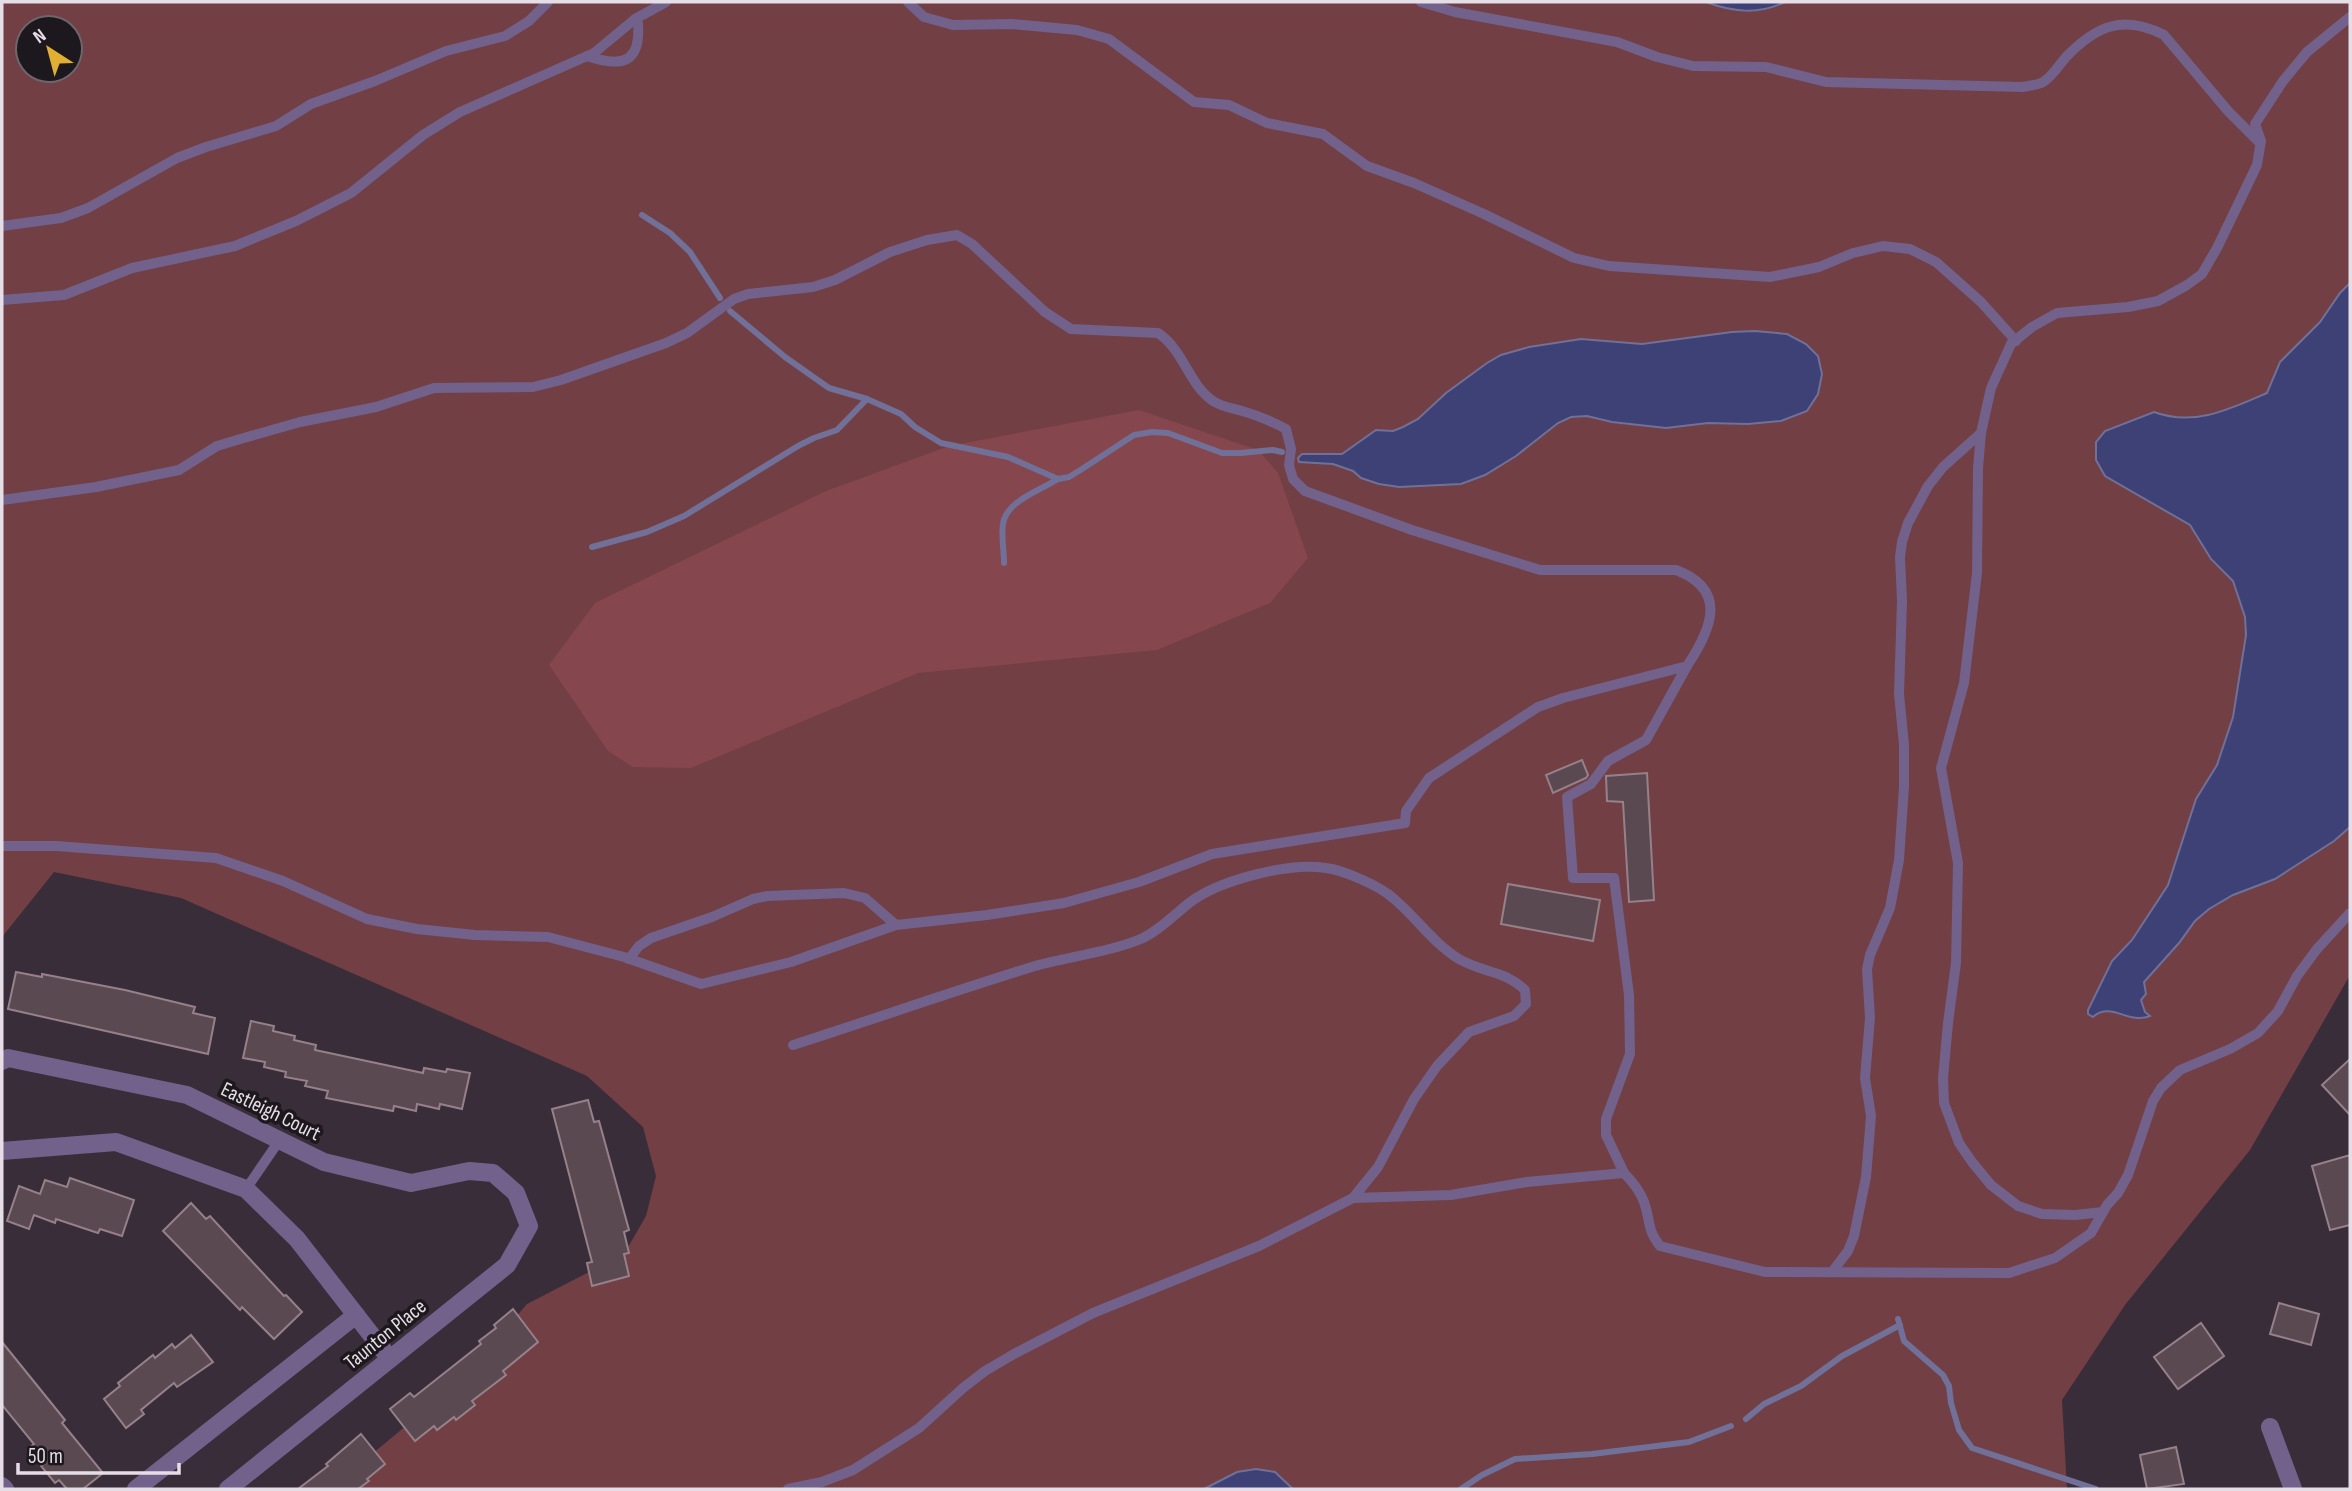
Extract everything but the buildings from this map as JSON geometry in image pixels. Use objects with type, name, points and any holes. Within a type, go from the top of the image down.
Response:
[{"type":"street","name":"Eastleigh Court","points":[[2,1061],[8,1058],[187,1096],[324,1162],[411,1183],[469,1171],[493,1173],[516,1193]]},
{"type":"street","points":[[2,1151],[116,1142],[246,1189],[297,1239],[390,1359]]},
{"type":"street","name":"Taunton Place","points":[[228,1489],[507,1265],[529,1226],[516,1193]]},
{"type":"street","name":"Taunton Place","points":[[136,1489],[356,1315]]},
{"type":"street","points":[[2270,1427],[2293,1489]]},
{"type":"lane","points":[[2,226],[61,218],[88,208],[177,158],[275,126],[311,104],[374,82],[446,51],[505,36],[529,20],[548,2]]},
{"type":"lane","points":[[2,300],[64,295],[132,268],[235,246],[296,221],[351,193],[423,135],[460,112],[594,53],[635,19],[666,2]]},
{"type":"lane","points":[[908,2],[924,17],[953,25],[1012,24],[1077,30],[1109,39],[1194,102],[1229,105],[1267,123],[1323,135],[1367,166],[1414,183],[1484,214],[1574,258],[1609,267],[1770,277],[1819,267],[1883,246],[1910,248],[1936,262],[1980,302],[2016,341]]},
{"type":"lane","points":[[1421,2],[1455,12],[1617,42],[1657,57],[1693,66],[1766,66],[1826,82],[1860,84],[2022,87],[2043,83],[2084,38],[2106,27],[2134,25],[2150,28],[2164,35],[2228,111],[2260,143]]},
{"type":"lane","points":[[2103,1212],[2042,1214],[2018,1206],[1991,1185],[1972,1162],[1959,1143],[1944,1103],[1943,1079],[1956,963],[1958,863],[1941,768],[1966,669],[1978,573],[1978,468],[1981,433],[1991,388],[2011,344],[2032,327],[2057,313],[2128,307],[2158,301],[2202,274],[2257,165],[2260,143],[2255,124],[2283,81],[2307,52],[2350,17]]},
{"type":"lane","points":[[587,55],[609,62],[632,55],[638,44],[638,23],[635,19]]},
{"type":"lane","points":[[2,500],[96,487],[179,470],[217,446],[300,422],[376,407],[434,388],[533,387],[561,380],[666,343],[687,332],[734,299],[748,294],[813,287],[835,280],[890,252],[927,240],[957,235],[972,244],[1045,312],[1071,329],[1158,333],[1167,339],[1177,349],[1197,386],[1214,402],[1268,419],[1286,429],[1291,449],[1289,465],[1293,479],[1305,491],[1412,530],[1540,570],[1676,570],[1696,579],[1705,591],[1710,615],[1704,640],[1646,740],[1608,761],[1591,784],[1567,797],[1573,878],[1614,878],[1629,995],[1630,1054],[1606,1119],[1606,1135],[1624,1173],[1644,1202],[1650,1234],[1660,1246],[1765,1272],[2009,1273],[2054,1258],[2091,1233],[2118,1193],[2128,1175],[2153,1101],[2161,1088],[2180,1070],[2258,1033],[2278,1011],[2297,976],[2317,949],[2350,913]]},
{"type":"lane","points":[[1832,1272],[1848,1251],[1854,1236],[1866,1178],[1871,1116],[1865,1077],[1870,1018],[1867,969],[1889,908],[1899,860],[1904,787],[1904,745],[1899,694],[1901,550],[1908,523],[1928,486],[1943,467],[1981,433]]},
{"type":"lane","points":[[2,846],[56,846],[216,858],[284,881],[367,919],[417,929],[475,935],[548,937],[629,959],[701,984],[791,962],[896,925],[1064,903],[1139,882],[1212,854],[1405,823],[1406,811],[1429,778],[1538,707],[1687,666]]},
{"type":"lane","points":[[788,1489],[822,1482],[864,1463],[919,1428],[985,1371],[1093,1313],[1259,1246],[1353,1198],[1378,1167],[1414,1099],[1437,1066],[1469,1032],[1514,1016],[1525,1004],[1525,990],[1512,978],[1461,960],[1440,945],[1391,895],[1327,868],[1307,867],[1272,872],[1214,887],[1190,902],[1167,923],[1142,938],[989,980],[793,1045]]},
{"type":"lane","points":[[629,959],[639,946],[651,938],[767,896],[844,893],[865,898],[896,925]]},
{"type":"lane","points":[[246,1189],[279,1140]]},
{"type":"lane","points":[[1353,1198],[1451,1195],[1527,1182],[1624,1173]]},
{"type":"shaded area","points":[[2,2],[2350,2],[2350,975],[2250,1150],[2125,1305],[2062,1400],[2067,1489],[330,1489],[461,1380],[527,1304],[624,1254],[646,1216],[656,1176],[643,1127],[587,1076],[181,898],[54,872],[2,937]]},
{"type":"shaded area","points":[[1139,410],[1258,450],[1278,473],[1308,558],[1270,603],[1157,650],[918,673],[691,768],[633,767],[608,751],[549,665],[595,603],[826,491],[949,446]]},
{"type":"water","points":[[1706,2],[1785,2],[1765,9],[1746,11]]},
{"type":"water","points":[[2350,283],[2350,827],[2334,841],[2275,879],[2233,895],[2195,921],[2144,982],[2146,994],[2141,1000],[2145,1012],[2150,1016],[2135,1018],[2107,1011],[2093,1017],[2088,1014],[2088,1010],[2112,961],[2132,940],[2168,885],[2196,799],[2217,765],[2233,717],[2246,635],[2245,617],[2233,581],[2211,559],[2190,525],[2105,476],[2096,460],[2096,442],[2105,431],[2154,412],[2183,418],[2198,417],[2226,410],[2267,393],[2280,362],[2320,322]]},
{"type":"water","points":[[1755,331],[1787,334],[1806,344],[1818,356],[1822,374],[1818,394],[1807,411],[1781,421],[1708,423],[1666,428],[1612,422],[1587,416],[1571,417],[1558,423],[1516,456],[1485,475],[1461,484],[1399,487],[1361,478],[1353,471],[1333,464],[1299,462],[1298,458],[1302,454],[1342,454],[1376,430],[1393,431],[1403,427],[1418,419],[1446,393],[1501,355],[1529,347],[1581,339],[1642,344]]},
{"type":"water","points":[[1256,1469],[1275,1472],[1293,1489],[1204,1489],[1237,1472]]},
{"type":"waterway","points":[[642,215],[670,233],[690,252],[720,298]]},
{"type":"waterway","points":[[730,311],[785,357],[829,388],[867,399],[901,414],[915,427],[941,443],[1008,457],[1058,479],[1069,477],[1134,435],[1152,432],[1168,433],[1222,453],[1273,450],[1282,452]]},
{"type":"waterway","points":[[592,547],[647,532],[684,516],[798,446],[837,430],[867,399]]},
{"type":"waterway","points":[[1004,563],[1002,533],[1010,509],[1025,497],[1058,479]]},
{"type":"waterway","points":[[1898,1319],[1904,1341],[1943,1375],[1949,1386],[1959,1430],[1972,1448],[2096,1489]]},
{"type":"waterway","points":[[1746,1419],[1764,1404],[1801,1386],[1842,1356],[1900,1325]]},
{"type":"waterway","points":[[1461,1489],[1515,1459],[1592,1454],[1689,1442],[1731,1426]]}]
